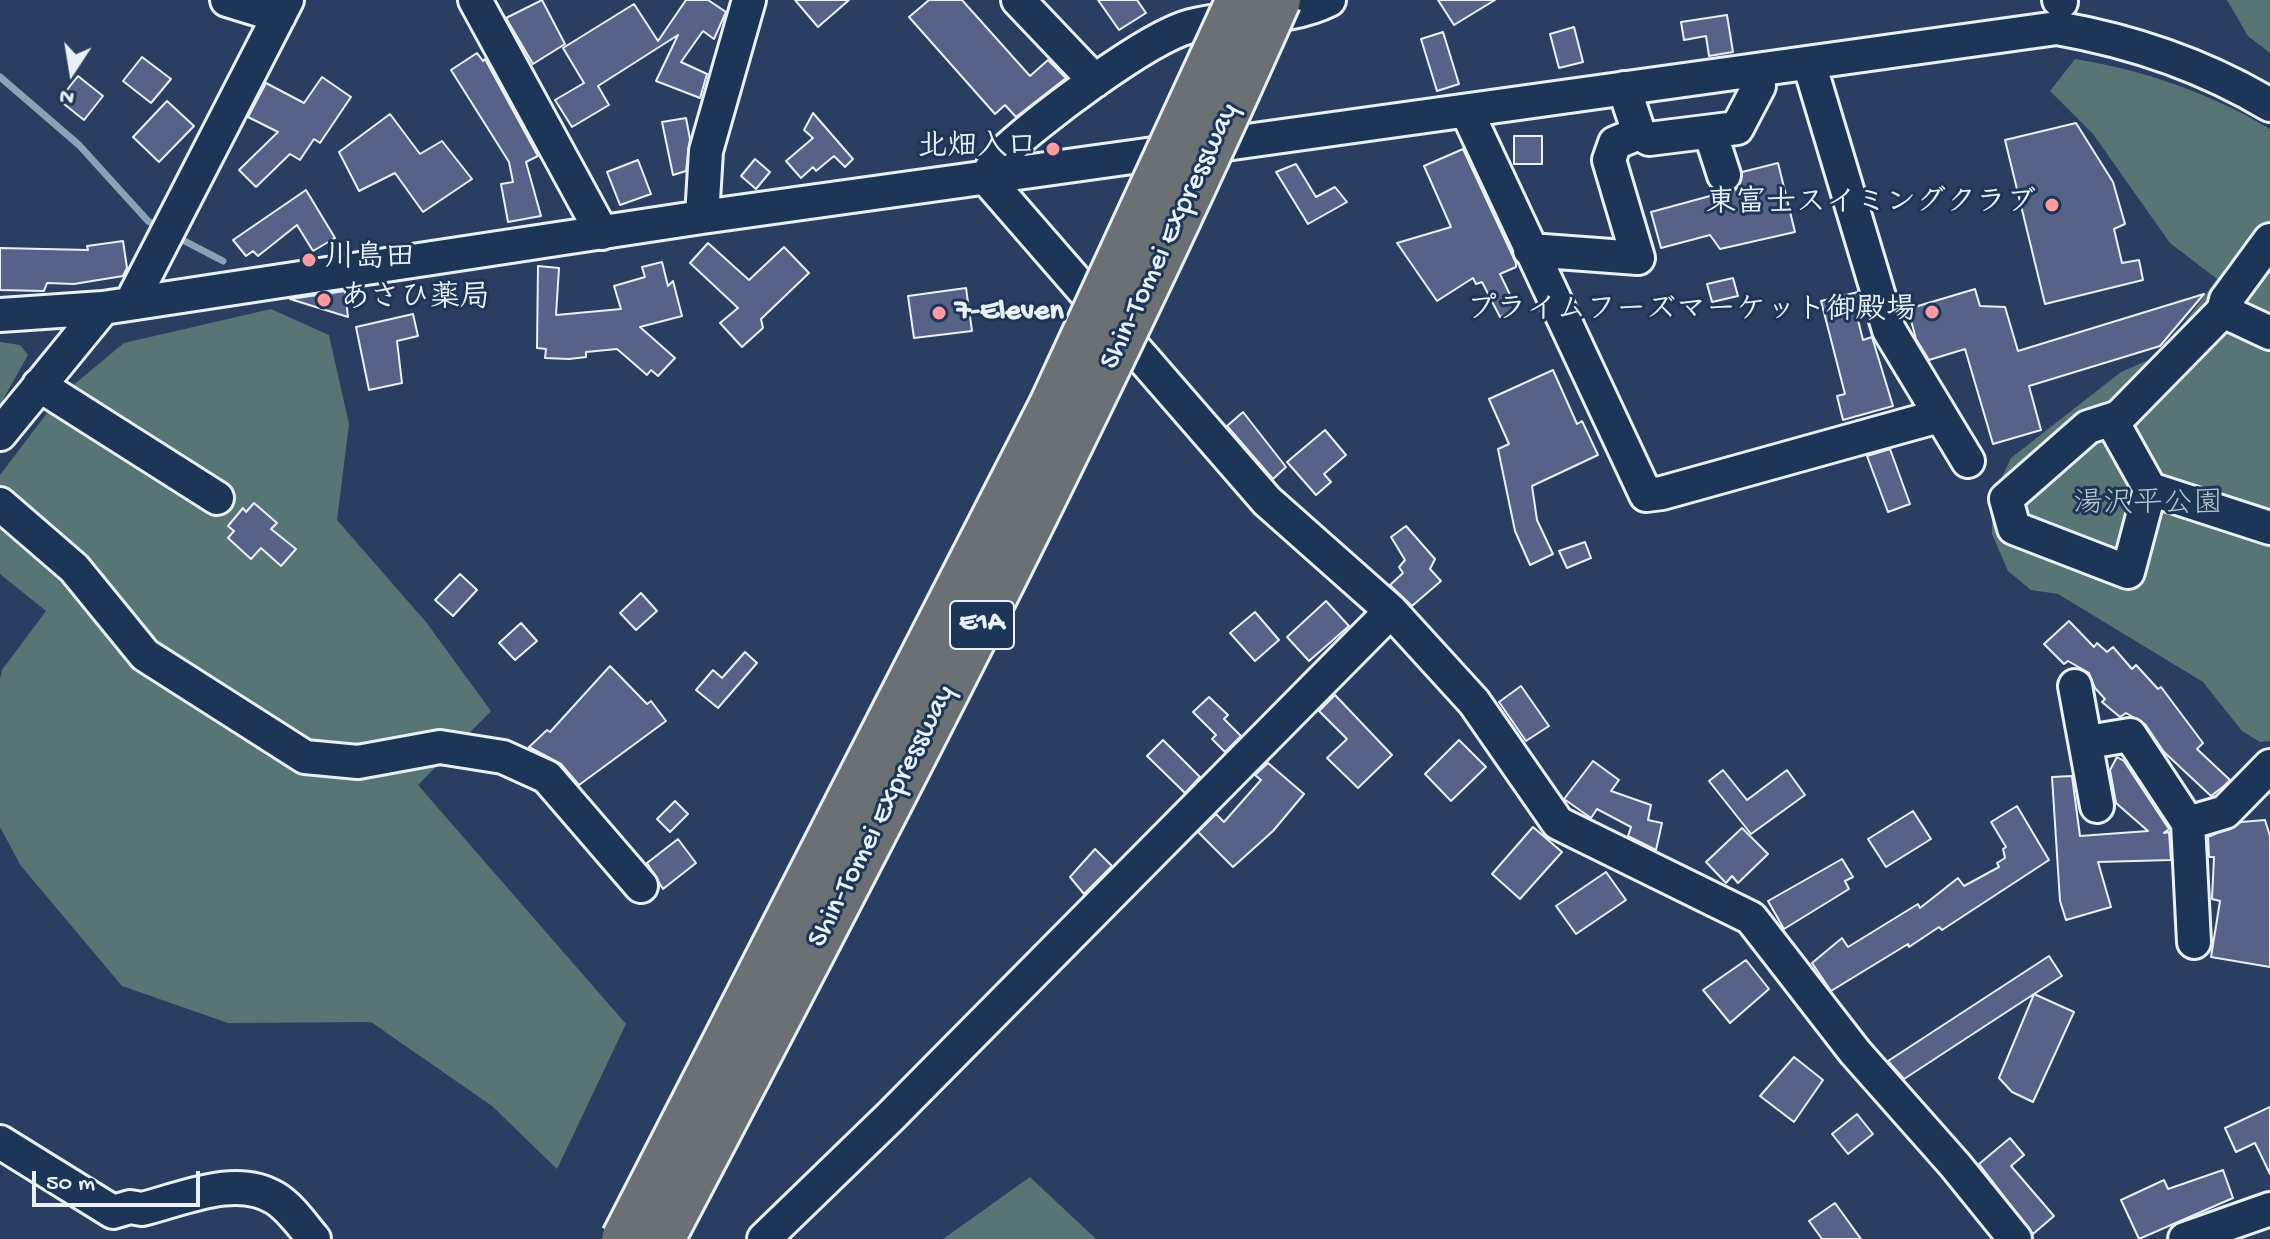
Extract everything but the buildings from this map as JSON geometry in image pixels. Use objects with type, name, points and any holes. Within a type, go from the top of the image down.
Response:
[{"type":"highway","name":"Shin-Tomei Expressway","points":[[624,1239],[1052,405],[1239,0]]},
{"type":"highway","name":"Shin-Tomei Expressway","points":[[662,1239],[825,931],[1085,419],[1184,213],[1278,0]]},
{"type":"street","points":[[0,434],[39,385],[117,306],[283,8],[227,0]]},
{"type":"street","points":[[475,0],[602,233]]},
{"type":"street","points":[[702,217],[706,151],[749,0]]},
{"type":"street","points":[[1018,0],[1095,81]]},
{"type":"street","points":[[987,179],[996,159],[1095,81],[1186,27],[1284,14],[1329,0]]},
{"type":"street","points":[[0,315],[117,306],[702,217],[1809,63],[2060,7],[2120,41],[2210,72],[2270,105]]},
{"type":"street","points":[[1809,63],[1889,330],[1968,461]]},
{"type":"street","points":[[1624,88],[1639,133],[1649,139],[1710,132],[1737,128],[1759,86],[1757,70]]},
{"type":"street","points":[[1467,112],[1646,495],[1939,416]]},
{"type":"street","points":[[1710,132],[1724,175]]},
{"type":"street","points":[[1530,250],[1638,258],[1609,160],[1615,143],[1639,133]]},
{"type":"street","points":[[987,179],[1267,501],[1391,611],[1474,702],[1558,823],[1751,918],[1855,1052],[2015,1239]]},
{"type":"street","points":[[2150,489],[2128,572],[2014,528],[2006,499],[2088,427],[2112,421],[2223,311],[2226,300],[2270,240]]},
{"type":"street","points":[[2223,311],[2270,333]]},
{"type":"street","points":[[39,385],[217,498]]},
{"type":"street","points":[[2112,421],[2150,489],[2270,528]]},
{"type":"street","points":[[0,504],[74,568],[145,655],[305,757],[358,762],[440,747],[503,757],[547,777],[641,886]]},
{"type":"street","points":[[764,1239],[901,1106],[1391,611]]},
{"type":"street","points":[[2075,686],[2088,742],[2097,806]]},
{"type":"street","points":[[2088,742],[2130,735],[2188,823],[2194,942]]},
{"type":"street","points":[[2188,823],[2225,812],[2270,766]]},
{"type":"street","points":[[0,1142],[113,1212],[130,1207],[142,1209],[222,1189],[246,1188],[276,1199],[314,1239]]},
{"type":"street","points":[[2185,1239],[2254,1222]]},
{"type":"green space","points":[[2227,0],[2270,0],[2270,53],[2248,36]]},
{"type":"green space","name":"湯沢平公園","points":[[2075,59],[2151,76],[2224,104],[2270,129],[2270,741],[2260,742],[2242,731],[2203,682],[2058,594],[2031,590],[2008,571],[1992,534],[1992,498],[2011,458],[2121,372],[2160,355],[2217,279],[2170,243],[2093,134],[2050,91]]},
{"type":"green space","points":[[271,309],[329,335],[349,424],[337,520],[426,622],[491,711],[418,785],[626,1024],[557,1169],[492,1106],[371,1022],[228,1023],[122,986],[21,866],[0,827],[0,679],[2,670],[46,611],[0,574],[0,475],[60,396],[124,343]]},
{"type":"green space","points":[[0,342],[20,345],[28,355],[0,405]]},
{"type":"green space","points":[[1030,1177],[1096,1239],[943,1239]]},
{"type":"waterway","points":[[0,77],[79,145],[148,221],[161,228]]},
{"type":"waterway","points":[[175,236],[223,261]]},
{"type":"place","name":"北畑入口","points":[[1053,149]]},
{"type":"place","name":"東富士スイミングクラブ","points":[[2052,205]]},
{"type":"place","name":"川島田","points":[[309,260]]},
{"type":"place","name":"あさひ薬局","points":[[324,300]]},
{"type":"place","name":"プライムフーズマーケット御殿場","points":[[1932,312]]},
{"type":"place","name":"7-Eleven","points":[[939,313]]}]
